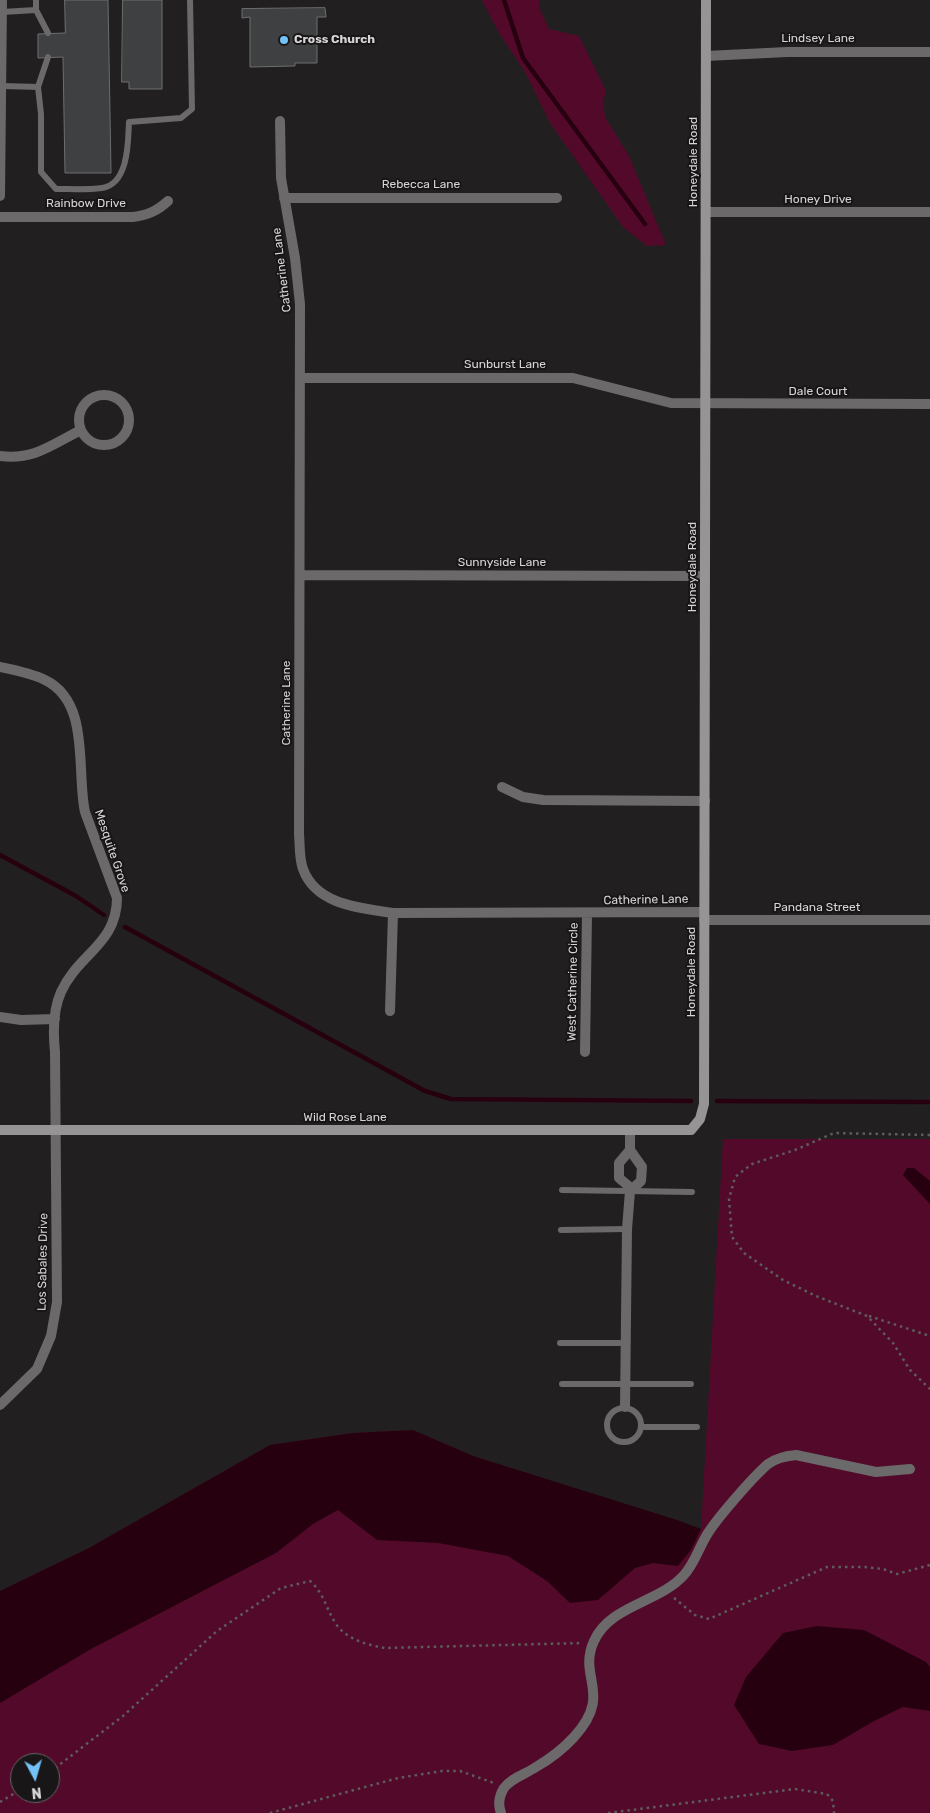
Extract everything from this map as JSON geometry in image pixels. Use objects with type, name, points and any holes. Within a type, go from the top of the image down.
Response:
[{"type":"street","points":[[0,196],[3,86],[2,0]]},
{"type":"street","name":"Honeydale Road","points":[[691,1130],[700,1119],[704,1104],[706,0]]},
{"type":"street","name":"Lindsey Lane","points":[[706,56],[787,52],[930,52]]},
{"type":"street","name":"Catherine Lane","points":[[280,121],[281,178],[298,282],[300,378],[299,834],[302,868],[309,881],[320,892],[334,900],[349,907],[393,913],[704,916]]},
{"type":"street","name":"Rebecca Lane","points":[[284,198],[557,198]]},
{"type":"street","name":"Rainbow Drive","points":[[0,217],[133,217],[147,215],[158,210],[168,201]]},
{"type":"street","name":"Honey Drive","points":[[706,212],[930,212]]},
{"type":"street","name":"Sunburst Lane","points":[[300,378],[573,378],[671,403],[706,404]]},
{"type":"street","points":[[110,396],[117,399],[127,412],[129,420],[123,436],[109,444],[92,442],[80,430],[79,422],[82,407],[94,397],[110,396]]},
{"type":"street","name":"Dale Court","points":[[706,404],[930,404]]},
{"type":"street","points":[[0,456],[22,457],[36,454],[80,430]]},
{"type":"street","name":"Sunnyside Lane","points":[[300,575],[705,576]]},
{"type":"street","name":"Mesquite Grove","points":[[0,667],[45,680],[65,697],[71,709],[79,738],[82,797],[85,812],[117,898],[117,912],[113,925],[68,980],[61,993],[53,1032],[55,1052],[55,1130]]},
{"type":"street","points":[[502,787],[523,797],[543,800],[705,801]]},
{"type":"street","points":[[390,1011],[393,913]]},
{"type":"street","name":"West Catherine Circle","points":[[585,1052],[587,914]]},
{"type":"street","name":"Pandana Street","points":[[704,916],[930,920]]},
{"type":"street","points":[[0,1017],[21,1020],[56,1019]]},
{"type":"street","name":"Wild Rose Lane","points":[[0,1130],[691,1130]]},
{"type":"street","name":"Los Sabales Drive","points":[[0,1405],[37,1369],[51,1336],[57,1302],[55,1130]]},
{"type":"street","points":[[630,1130],[630,1150],[642,1167],[641,1181],[630,1189]]},
{"type":"street","points":[[625,1407],[627,1229],[630,1189],[619,1178],[620,1163],[630,1150]]},
{"type":"street","points":[[500,1813],[498,1806],[504,1788],[558,1753],[588,1720],[594,1703],[590,1666],[593,1642],[607,1623],[666,1589],[689,1568],[707,1534],[719,1518],[768,1464],[779,1458],[796,1455],[808,1456],[876,1472],[910,1468]]},
{"type":"lane","points":[[36,0],[36,10],[48,33]]},
{"type":"lane","points":[[48,57],[38,87],[41,114],[41,172],[56,189],[104,188],[115,182],[126,162],[129,122],[181,118],[192,109],[190,0]]},
{"type":"lane","points":[[2,12],[36,10]]},
{"type":"lane","points":[[3,86],[38,87]]},
{"type":"lane","points":[[562,1190],[630,1189],[692,1192]]},
{"type":"lane","points":[[561,1230],[627,1229]]},
{"type":"lane","points":[[560,1343],[626,1343]]},
{"type":"lane","points":[[562,1384],[692,1384]]},
{"type":"lane","points":[[625,1407],[631,1408],[640,1416],[641,1428],[636,1438],[630,1441],[620,1441],[611,1435],[607,1425],[610,1414],[614,1410],[625,1407]]},
{"type":"lane","points":[[641,1428],[696,1426]]},
{"type":"path","points":[[930,1135],[834,1133],[795,1150],[752,1164],[734,1177],[729,1199],[732,1237],[744,1253],[783,1280],[816,1296],[867,1316],[930,1336]]},
{"type":"path","points":[[867,1316],[893,1343],[910,1370],[930,1389]]},
{"type":"path","points":[[666,1589],[695,1615],[709,1619],[827,1567],[865,1567],[883,1569],[897,1574],[930,1565]]},
{"type":"path","points":[[60,1764],[123,1716],[217,1631],[282,1588],[301,1581],[310,1581],[318,1588],[336,1625],[352,1638],[385,1648],[593,1642]]},
{"type":"path","points":[[270,1813],[398,1778],[442,1771],[460,1771],[504,1788]]},
{"type":"path","points":[[608,1813],[795,1789],[827,1794],[833,1801],[834,1813]]},
{"type":"shaded area","points":[[482,0],[540,0],[539,7],[549,29],[579,36],[606,91],[603,102],[605,117],[629,156],[666,245],[647,246],[623,227],[550,123],[525,72],[499,33]]},
{"type":"shaded area","points":[[723,1139],[930,1139],[930,1813],[0,1813],[0,1591],[89,1548],[270,1445],[353,1433],[413,1430],[473,1456],[701,1529]]},
{"type":"shaded area","points":[[907,1168],[914,1168],[930,1181],[930,1204],[903,1175]]},
{"type":"shaded area","points":[[413,1430],[473,1456],[701,1529],[691,1550],[678,1566],[653,1563],[635,1568],[598,1600],[570,1603],[547,1581],[508,1556],[438,1543],[377,1540],[338,1510],[313,1524],[276,1553],[91,1649],[0,1703],[0,1591],[89,1548],[270,1445],[353,1433]]},
{"type":"shaded area","points":[[817,1626],[864,1630],[926,1662],[930,1667],[930,1711],[903,1707],[874,1721],[833,1745],[792,1751],[759,1744],[734,1705],[746,1677],[783,1633]]},
{"type":"building","points":[[65,0],[108,0],[111,173],[65,173],[63,57],[38,58],[38,34],[65,33]]},
{"type":"building","points":[[123,0],[162,0],[162,89],[129,89],[129,82],[122,82]]},
{"type":"building","name":"Cross Church","points":[[325,8],[326,17],[317,17],[317,63],[295,63],[295,66],[250,67],[250,17],[242,18],[242,9]]},
{"type":"waterway","points":[[504,0],[523,58],[645,224]]},
{"type":"waterway","points":[[0,855],[76,896],[104,915]]},
{"type":"waterway","points":[[125,927],[425,1091],[451,1099],[691,1101]]},
{"type":"waterway","points":[[717,1101],[930,1102]]},
{"type":"place","name":"Cross Church","points":[[284,40]]}]
